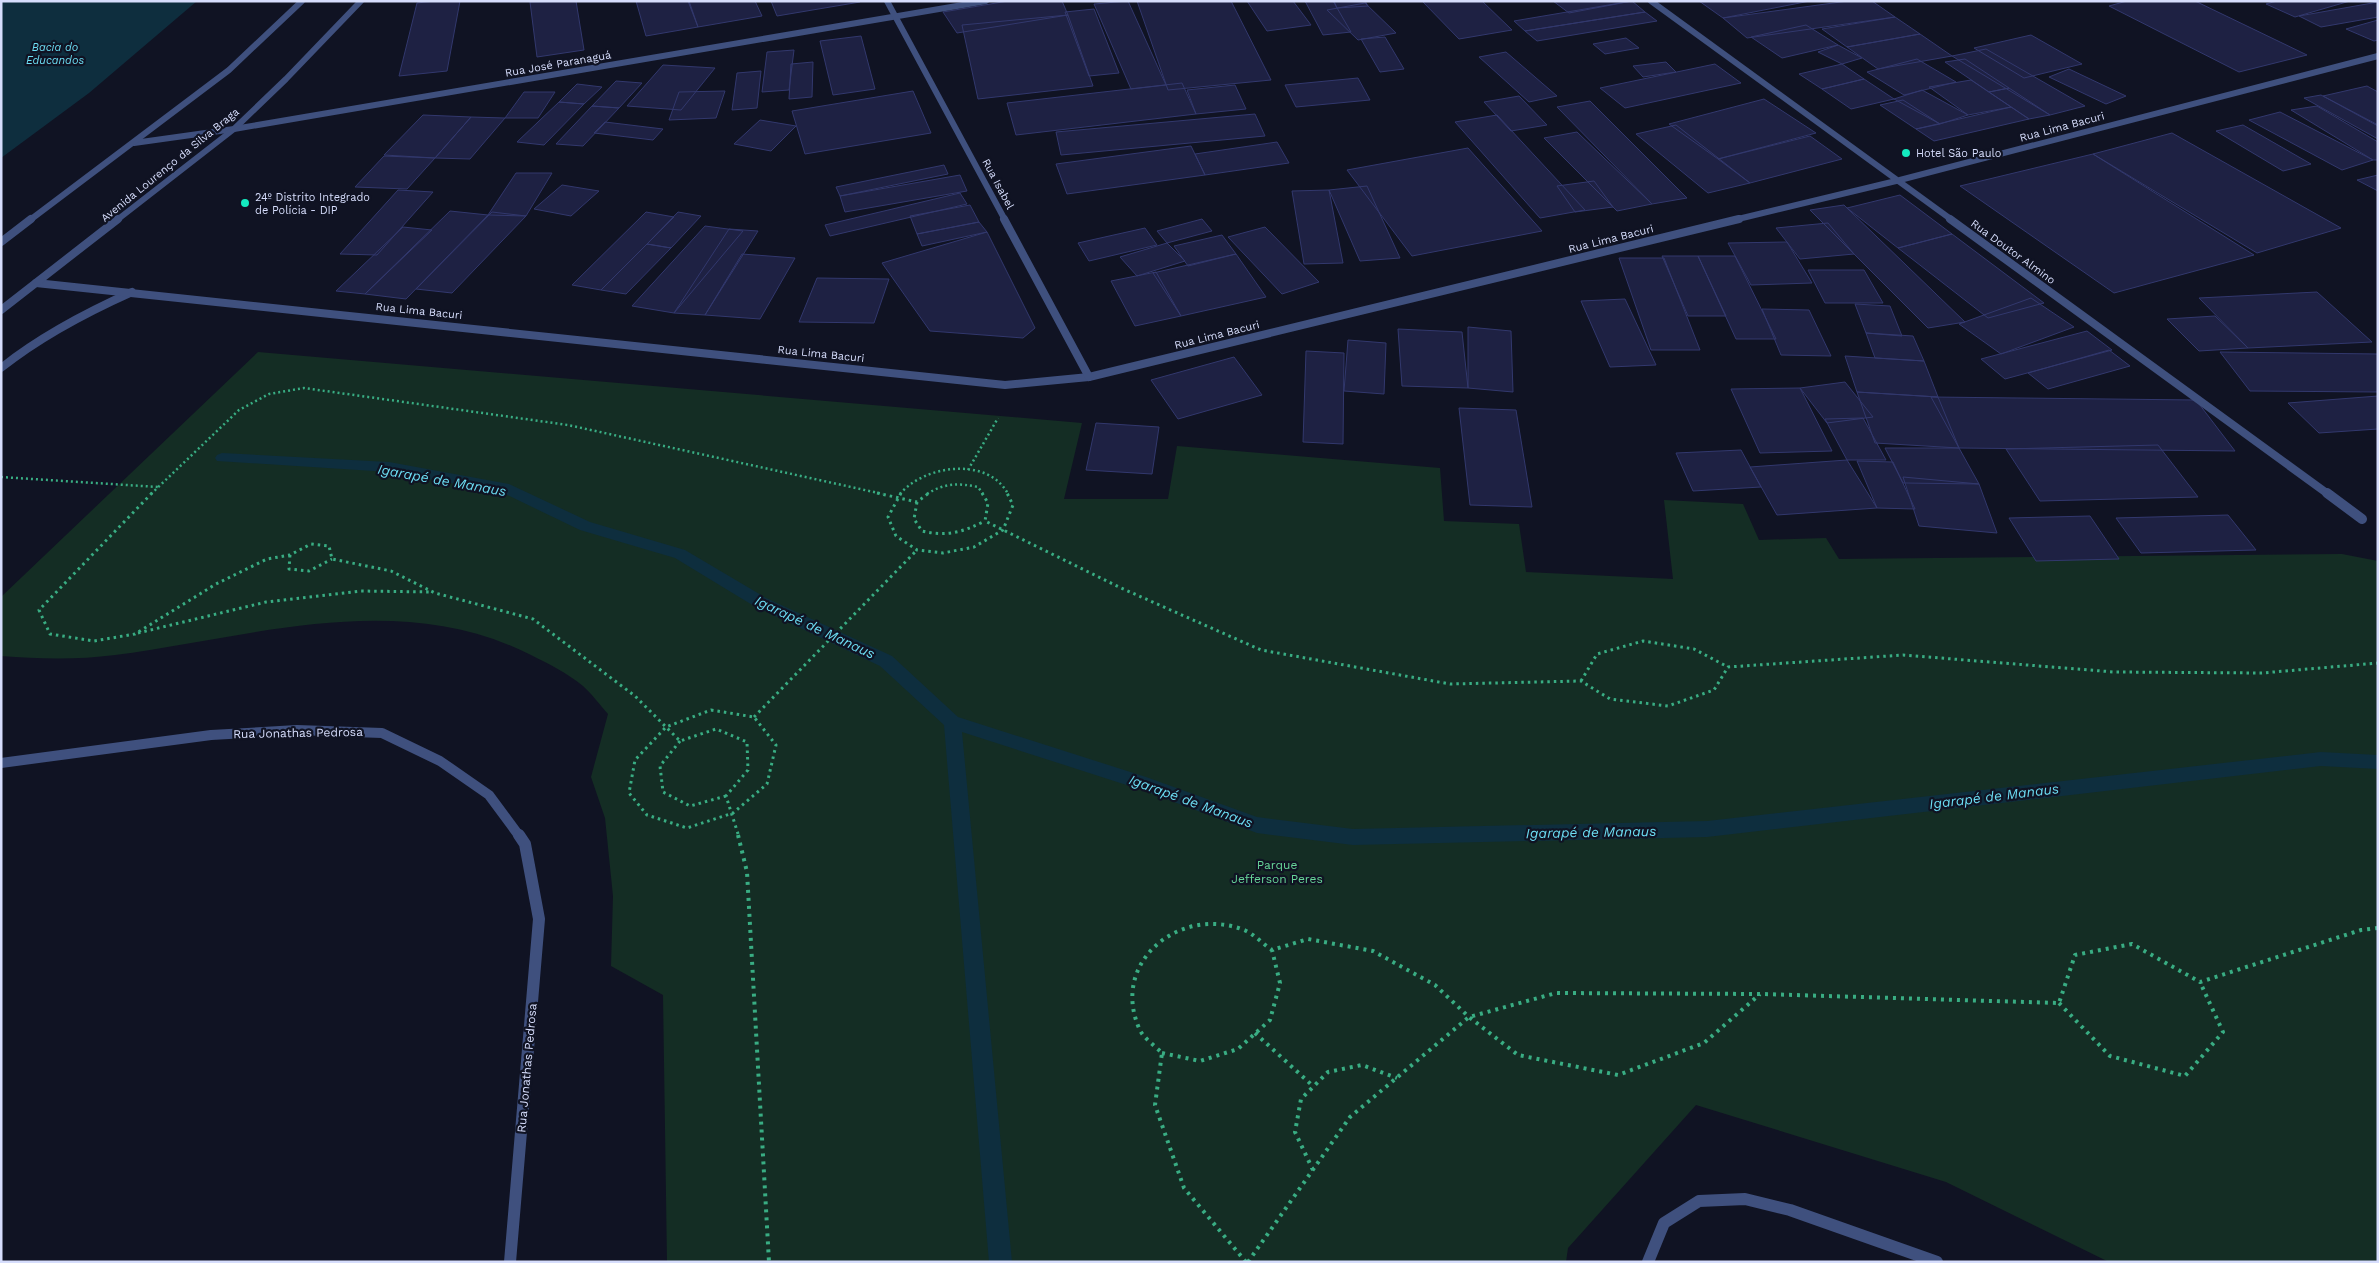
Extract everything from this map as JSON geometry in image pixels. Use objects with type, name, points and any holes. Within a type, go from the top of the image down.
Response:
[{"type":"street","points":[[1,242],[229,70],[302,1]]},
{"type":"street","name":"Avenida Lourenço da Silva Braga","points":[[1,310],[234,129],[286,79],[361,1]]},
{"type":"street","name":"Rua Isabel","points":[[887,1],[1089,377]]},
{"type":"street","name":"Rua José Paranaguá","points":[[134,143],[234,129],[986,1]]},
{"type":"street","name":"Rua Doutor Almino","points":[[1651,1],[2362,519]]},
{"type":"street","name":"Rua Lima Bacuri","points":[[36,283],[1006,385],[1089,377],[1896,181],[2378,56]]},
{"type":"street","points":[[1,368],[54,329],[87,311],[132,292]]},
{"type":"street","name":"Rua Jonathas Pedrosa","points":[[1,763],[212,735],[297,730],[382,732],[440,761],[489,795],[525,844],[539,919],[510,1262]]},
{"type":"street","points":[[1648,1262],[1664,1224],[1699,1201],[1745,1199],[1790,1210],[1937,1262]]},
{"type":"path","points":[[435,592],[361,591],[266,602],[135,634],[94,641],[50,634],[39,610],[158,487],[239,410],[269,394],[304,388],[568,425],[917,502]]},
{"type":"path","points":[[968,470],[1002,410]]},
{"type":"path","points":[[946,469],[976,470],[1004,486],[1013,505],[1003,530],[974,547],[943,553],[918,550],[896,536],[888,518],[896,497],[918,480],[946,469]]},
{"type":"path","points":[[1,477],[158,487]]},
{"type":"path","points":[[954,482],[978,487],[988,503],[985,521],[965,532],[941,536],[922,531],[914,519],[917,502],[931,491],[954,482]]},
{"type":"path","points":[[985,521],[1121,588],[1261,650],[1450,684],[1581,681],[1610,699],[1668,706],[1714,690],[1728,667]]},
{"type":"path","points":[[135,634],[216,584],[267,559],[290,555],[311,544],[329,546],[332,559]]},
{"type":"path","points":[[754,717],[918,550]]},
{"type":"path","points":[[290,555],[290,569],[309,571],[332,559],[390,571],[435,592],[533,619],[635,696],[680,741]]},
{"type":"path","points":[[1581,681],[1597,654],[1643,641],[1694,650],[1728,667],[1903,655],[2114,672],[2262,674],[2378,663]]},
{"type":"path","points":[[712,710],[754,717],[776,745],[767,784],[733,813],[687,828],[646,815],[629,793],[634,760],[666,728],[712,710]]},
{"type":"path","points":[[716,729],[747,742],[748,770],[726,796],[690,806],[663,792],[660,766],[680,741],[716,729]]},
{"type":"path","points":[[726,796],[733,813],[747,872],[769,1262]]},
{"type":"path","points":[[1217,923],[1245,930],[1272,950],[1280,983],[1270,1020],[1238,1050],[1200,1061],[1162,1053],[1139,1029],[1131,997],[1138,966],[1158,943],[1186,926],[1217,923]]},
{"type":"path","points":[[2200,982],[2361,930],[2378,928]]},
{"type":"path","points":[[1272,950],[1308,940],[1373,951],[1436,985],[1469,1017],[1518,1055],[1618,1074],[1704,1044],[1761,994]]},
{"type":"path","points":[[1162,1053],[1155,1105],[1184,1188],[1247,1262],[1350,1116],[1469,1017],[1556,993],[1761,994],[2059,1003],[2110,1056],[2185,1076],[2223,1032],[2200,982],[2132,944],[2075,955],[2059,1003]]},
{"type":"path","points":[[1256,1033],[1314,1087]]},
{"type":"path","points":[[1313,1170],[1295,1132],[1301,1099],[1328,1072],[1362,1064],[1397,1078]]},
{"type":"green space","name":"Parque Jefferson Peres","points":[[258,352],[1082,423],[1064,499],[1168,499],[1177,446],[1440,468],[1444,521],[1519,524],[1526,572],[1673,579],[1664,500],[1743,504],[1759,540],[1826,538],[1839,559],[2342,554],[2378,561],[2378,1262],[2109,1262],[1946,1182],[1696,1105],[1568,1248],[1566,1262],[667,1262],[663,995],[611,966],[613,896],[605,818],[591,777],[608,714],[583,686],[551,665],[531,655],[481,635],[429,624],[377,621],[325,623],[272,629],[101,657],[58,659],[1,656],[1,597]]},
{"type":"water","name":"Bacia do Educandos","points":[[1,1],[197,1],[89,93],[1,158]]},
{"type":"building","points":[[460,1],[447,71],[399,76],[417,3]]},
{"type":"building","points":[[576,1],[584,50],[537,57],[530,2]]},
{"type":"building","points":[[636,1],[689,1],[698,27],[646,36]]},
{"type":"building","points":[[688,1],[755,1],[762,16],[698,27]]},
{"type":"building","points":[[771,1],[860,1],[860,2],[777,16]]},
{"type":"building","points":[[1008,1],[1062,1],[1068,15],[957,33],[943,12]]},
{"type":"building","points":[[1128,1],[1166,85],[1131,89],[1094,4]]},
{"type":"building","points":[[1137,1],[1231,1],[1271,80],[1168,90]]},
{"type":"building","points":[[1247,1],[1293,1],[1311,25],[1267,31]]},
{"type":"building","points":[[1305,1],[1333,1],[1351,32],[1323,35]]},
{"type":"building","points":[[1334,1],[1365,1],[1368,6],[1337,8]]},
{"type":"building","points":[[1422,1],[1482,1],[1512,30],[1459,39]]},
{"type":"building","points":[[1553,1],[1632,1],[1569,13]]},
{"type":"building","points":[[1632,1],[1645,12],[1525,31],[1514,21]]},
{"type":"building","points":[[1699,1],[1810,1],[1723,18]]},
{"type":"building","points":[[1848,1],[1872,1],[1895,17],[1747,38],[1723,18]]},
{"type":"building","points":[[2127,1],[2195,1],[2307,55],[2239,72],[2109,6]]},
{"type":"building","points":[[2277,1],[2350,1],[2295,17],[2266,4]]},
{"type":"building","points":[[2378,2],[2378,17],[2321,27],[2299,16]]},
{"type":"building","points":[[1365,3],[1396,33],[1358,40],[1327,10]]},
{"type":"building","points":[[1094,9],[1119,73],[1089,76],[1065,12]]},
{"type":"building","points":[[1645,12],[1657,21],[1537,41],[1525,31]]},
{"type":"building","points":[[1068,15],[1093,86],[978,99],[962,25]]},
{"type":"building","points":[[1895,17],[1920,34],[1847,47],[1822,29]]},
{"type":"building","points":[[2378,20],[2378,40],[2374,41],[2346,29]]},
{"type":"building","points":[[1806,25],[1838,45],[1782,58],[1751,37]]},
{"type":"building","points":[[1920,34],[1952,56],[1878,69],[1847,47]]},
{"type":"building","points":[[2031,35],[2082,64],[2024,78],[1974,48]]},
{"type":"building","points":[[861,36],[875,89],[833,95],[820,41]]},
{"type":"building","points":[[1385,37],[1404,69],[1380,72],[1361,39]]},
{"type":"building","points":[[1626,38],[1639,48],[1605,54],[1593,44]]},
{"type":"building","points":[[1838,45],[1862,58],[1842,64],[1818,52]]},
{"type":"building","points":[[1986,49],[2085,106],[2050,115],[1952,56]]},
{"type":"building","points":[[794,50],[789,90],[762,92],[767,52]]},
{"type":"building","points":[[1506,52],[1557,96],[1529,102],[1479,57]]},
{"type":"building","points":[[1917,59],[1956,82],[1904,95],[1867,72]]},
{"type":"building","points":[[1965,59],[2009,88],[1989,92],[1945,62]]},
{"type":"building","points":[[813,62],[812,97],[789,99],[791,64]]},
{"type":"building","points":[[1666,62],[1676,72],[1643,77],[1633,66]]},
{"type":"building","points":[[1715,64],[1741,83],[1625,108],[1600,88]]},
{"type":"building","points":[[1842,64],[1864,79],[1822,89],[1799,74]]},
{"type":"building","points":[[663,65],[715,68],[681,110],[627,106]]},
{"type":"building","points":[[2069,69],[2126,96],[2106,104],[2049,77]]},
{"type":"building","points":[[761,71],[757,108],[732,110],[737,73]]},
{"type":"building","points":[[1358,78],[1370,100],[1296,107],[1285,85]]},
{"type":"building","points":[[1864,79],[1894,99],[1851,109],[1822,89]]},
{"type":"building","points":[[1971,80],[2011,107],[1968,115],[1929,87]]},
{"type":"building","points":[[616,81],[642,83],[619,108],[592,106]]},
{"type":"building","points":[[1182,83],[1196,114],[1016,135],[1007,103]]},
{"type":"building","points":[[577,84],[602,87],[584,104],[559,102]]},
{"type":"building","points":[[1235,85],[1246,109],[1196,114],[1187,90]]},
{"type":"building","points":[[2367,86],[2378,92],[2378,125],[2323,96]]},
{"type":"building","points":[[2009,88],[2050,115],[2029,119],[1989,92]]},
{"type":"building","points":[[1922,90],[1968,115],[1940,124],[1894,99]]},
{"type":"building","points":[[725,91],[716,118],[669,120],[679,92]]},
{"type":"building","points":[[913,91],[931,133],[805,154],[792,111]]},
{"type":"building","points":[[524,92],[555,92],[538,118],[505,118]]},
{"type":"building","points":[[2321,95],[2378,126],[2378,139],[2304,98]]},
{"type":"building","points":[[1519,96],[1547,125],[1511,131],[1484,102]]},
{"type":"building","points":[[1764,99],[1816,133],[1718,159],[1669,124]]},
{"type":"building","points":[[1903,100],[1940,124],[1916,129],[1880,105]]},
{"type":"building","points":[[1590,101],[1687,198],[1652,204],[1557,107]]},
{"type":"building","points":[[559,102],[584,104],[544,145],[517,142]]},
{"type":"building","points":[[592,106],[619,108],[583,146],[556,144]]},
{"type":"building","points":[[2317,106],[2378,142],[2378,160],[2373,160],[2291,110]]},
{"type":"building","points":[[2011,107],[2029,119],[1934,141],[1916,129]]},
{"type":"building","points":[[2280,112],[2373,160],[2342,170],[2249,120]]},
{"type":"building","points":[[1255,114],[1265,136],[1061,155],[1056,132]]},
{"type":"building","points":[[423,115],[471,117],[435,158],[384,155]]},
{"type":"building","points":[[1497,115],[1585,210],[1540,218],[1455,122]]},
{"type":"building","points":[[471,117],[505,118],[470,159],[435,158]]},
{"type":"building","points":[[760,120],[796,126],[771,151],[734,144]]},
{"type":"building","points":[[605,122],[663,129],[653,140],[594,133]]},
{"type":"building","points":[[1676,125],[1750,183],[1708,193],[1636,134]]},
{"type":"building","points":[[2243,125],[2311,164],[2283,171],[2216,131]]},
{"type":"building","points":[[1577,132],[1652,204],[1617,211],[1544,138]]},
{"type":"building","points":[[2172,133],[2341,228],[2257,253],[2093,154]]},
{"type":"building","points":[[1810,136],[1842,159],[1750,183],[1718,159]]},
{"type":"building","points":[[1277,142],[1289,163],[1205,175],[1195,154]]},
{"type":"building","points":[[1191,146],[1205,175],[1067,194],[1056,164]]},
{"type":"building","points":[[1468,148],[1542,231],[1412,256],[1347,170]]},
{"type":"building","points":[[2093,154],[2254,255],[2114,293],[1960,186]]},
{"type":"building","points":[[384,156],[435,158],[407,189],[355,187]]},
{"type":"building","points":[[944,165],[948,174],[840,196],[836,187]]},
{"type":"building","points":[[516,173],[552,173],[526,216],[488,215]]},
{"type":"building","points":[[960,175],[967,191],[845,212],[840,196]]},
{"type":"building","points":[[2378,175],[2378,191],[2357,180]]},
{"type":"building","points":[[1594,181],[1613,207],[1575,212],[1557,186]]},
{"type":"building","points":[[562,185],[599,191],[571,216],[534,209]]},
{"type":"building","points":[[1367,186],[1400,258],[1360,261],[1329,190]]},
{"type":"building","points":[[398,190],[433,192],[377,255],[340,254]]},
{"type":"building","points":[[1329,190],[1343,263],[1304,264],[1292,191]]},
{"type":"building","points":[[960,193],[967,204],[830,236],[825,225]]},
{"type":"building","points":[[1900,195],[1952,234],[1898,248],[1847,208]]},
{"type":"building","points":[[970,205],[979,222],[917,234],[910,216]]},
{"type":"building","points":[[1844,205],[1965,322],[1928,328],[1810,210]]},
{"type":"building","points":[[450,211],[488,215],[406,299],[365,294]]},
{"type":"building","points":[[492,212],[526,216],[452,293],[416,289]]},
{"type":"building","points":[[646,212],[674,217],[601,290],[572,285]]},
{"type":"building","points":[[678,212],[701,216],[671,248],[647,244]]},
{"type":"building","points":[[1202,219],[1212,231],[1167,243],[1157,231]]},
{"type":"building","points":[[979,222],[987,232],[922,246],[917,234]]},
{"type":"building","points":[[1828,223],[1854,254],[1800,259],[1776,228]]},
{"type":"building","points":[[705,226],[743,231],[674,313],[632,306]]},
{"type":"building","points":[[403,227],[432,230],[365,294],[336,291]]},
{"type":"building","points":[[1265,227],[1319,282],[1282,294],[1228,237]]},
{"type":"building","points":[[1145,228],[1157,245],[1089,261],[1078,243]]},
{"type":"building","points":[[729,229],[758,231],[705,315],[674,313]]},
{"type":"building","points":[[987,232],[1035,328],[1023,338],[930,331],[882,263]]},
{"type":"building","points":[[1952,234],[2044,303],[1988,318],[1898,248]]},
{"type":"building","points":[[1222,235],[1236,254],[1188,266],[1174,246]]},
{"type":"building","points":[[1787,242],[1812,283],[1751,285],[1728,243]]},
{"type":"building","points":[[1167,243],[1185,261],[1137,276],[1120,257]]},
{"type":"building","points":[[647,244],[671,248],[626,294],[601,290]]},
{"type":"building","points":[[742,254],[795,258],[760,319],[705,315]]},
{"type":"building","points":[[1236,254],[1266,297],[1181,316],[1153,273]]},
{"type":"building","points":[[1662,256],[1698,256],[1726,316],[1688,316]]},
{"type":"building","points":[[1698,256],[1735,256],[1776,339],[1736,339]]},
{"type":"building","points":[[1619,258],[1664,258],[1700,350],[1651,350]]},
{"type":"building","points":[[1808,270],[1864,270],[1883,303],[1825,303]]},
{"type":"building","points":[[1156,272],[1181,316],[1135,326],[1111,281]]},
{"type":"building","points":[[817,278],[889,279],[874,323],[799,322]]},
{"type":"building","points":[[2317,292],[2372,342],[2248,348],[2199,298]]},
{"type":"building","points":[[2031,298],[2074,327],[2001,354],[1959,324]]},
{"type":"building","points":[[1625,299],[1656,365],[1610,367],[1581,301]]},
{"type":"building","points":[[1855,304],[1890,306],[1902,336],[1866,333]]},
{"type":"building","points":[[1762,309],[1809,310],[1831,356],[1781,355]]},
{"type":"building","points":[[2215,316],[2248,348],[2199,351],[2167,319]]},
{"type":"building","points":[[1468,327],[1511,331],[1513,392],[1468,388]]},
{"type":"building","points":[[1398,329],[1462,332],[1468,388],[1402,386]]},
{"type":"building","points":[[2087,331],[2112,350],[2005,379],[1981,359]]},
{"type":"building","points":[[1866,333],[1913,336],[1924,361],[1875,358]]},
{"type":"building","points":[[1348,340],[1386,343],[1384,394],[1344,391]]},
{"type":"building","points":[[2109,350],[2130,366],[2048,389],[2028,373]]},
{"type":"building","points":[[1306,351],[1344,353],[1343,444],[1303,442]]},
{"type":"building","points":[[2220,352],[2378,354],[2378,392],[2250,391]]},
{"type":"building","points":[[1845,356],[1924,361],[1938,397],[1857,392]]},
{"type":"building","points":[[1234,357],[1262,395],[1178,419],[1151,380]]},
{"type":"building","points":[[1845,382],[1873,417],[1827,423],[1800,388]]},
{"type":"building","points":[[1800,388],[1832,451],[1760,453],[1731,389]]},
{"type":"building","points":[[1857,392],[1938,397],[1959,448],[1875,443]]},
{"type":"building","points":[[2378,396],[2378,429],[2319,433],[2288,403]]},
{"type":"building","points":[[1931,397],[2196,400],[2235,451],[1959,448]]},
{"type":"building","points":[[1459,408],[1516,410],[1532,507],[1470,505]]},
{"type":"building","points":[[1863,418],[1886,460],[1847,460],[1825,419]]},
{"type":"building","points":[[1096,423],[1159,427],[1152,474],[1086,470]]},
{"type":"building","points":[[2158,445],[2198,497],[2040,501],[2006,449]]},
{"type":"building","points":[[1885,448],[1959,448],[1979,484],[1903,483]]},
{"type":"building","points":[[1741,450],[1761,487],[1693,491],[1676,453]]},
{"type":"building","points":[[1847,460],[1877,508],[1777,515],[1750,467]]},
{"type":"building","points":[[1857,461],[1893,462],[1915,509],[1877,508]]},
{"type":"building","points":[[1903,477],[1979,484],[1997,533],[1919,526]]},
{"type":"building","points":[[2228,515],[2256,550],[2141,553],[2116,518]]},
{"type":"building","points":[[2090,516],[2119,559],[2036,561],[2009,518]]},
{"type":"waterway","name":"Igarapé de Manaus","points":[[222,458],[389,467],[504,488],[585,526],[680,554],[760,602],[886,661],[952,722]]},
{"type":"waterway","name":"Igarapé de Manaus","points":[[952,722],[1146,784],[1257,825],[1353,837],[1707,829],[2321,759],[2378,762]]},
{"type":"waterway","points":[[952,722],[1001,1262]]},
{"type":"place","name":"Hotel São Paulo","points":[[1906,153]]},
{"type":"place","name":"24º Distrito Integrado de Polícia - DIP","points":[[245,203]]}]
